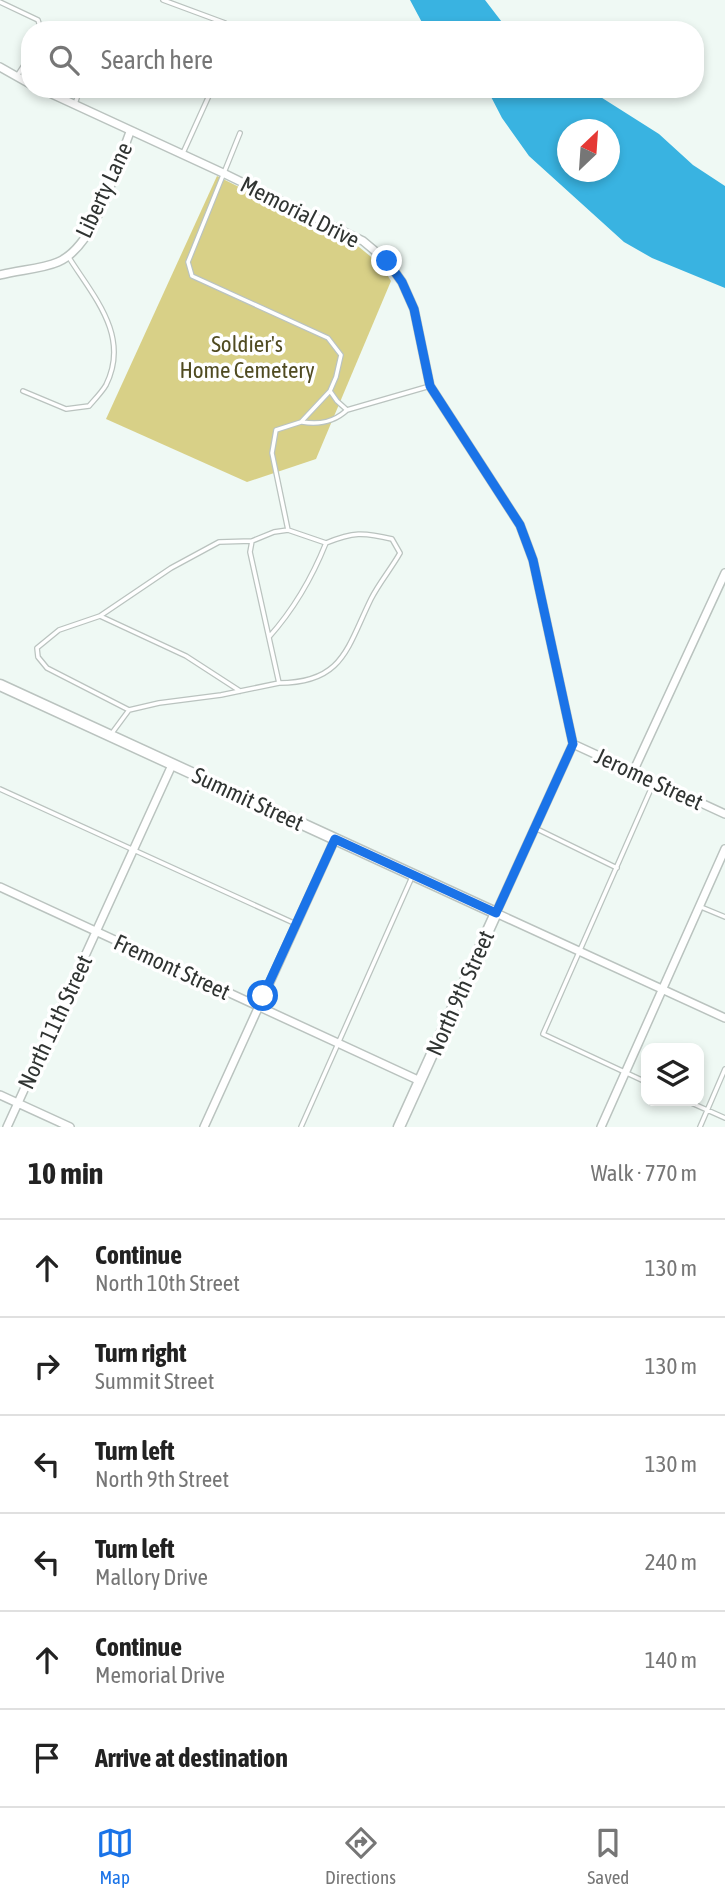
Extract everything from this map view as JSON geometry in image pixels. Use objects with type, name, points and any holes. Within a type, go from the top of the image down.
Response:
[{"type":"street","points":[[0,67],[21,80]]},
{"type":"street","name":"Memorial Drive","points":[[60,98],[363,241],[387,261],[402,282],[414,309],[430,386],[520,525],[533,560],[573,744]]},
{"type":"street","name":"Liberty Lane","points":[[0,275],[60,262],[83,242],[98,214],[130,132]]},
{"type":"street","points":[[633,772],[725,573]]},
{"type":"street","name":"Summit Street","points":[[0,685],[725,1018]]},
{"type":"street","name":"Jerome Street","points":[[573,744],[725,814]]},
{"type":"street","name":"North 9th Street","points":[[400,1127],[573,744]]},
{"type":"street","name":"North 11th Street","points":[[7,1127],[172,765]]},
{"type":"street","points":[[204,1127],[335,839]]},
{"type":"street","points":[[601,1127],[725,849]]},
{"type":"street","name":"Fremont Street","points":[[0,887],[420,1081]]},
{"type":"street","points":[[0,1095],[70,1127]]},
{"type":"lane","points":[[163,0],[220,21]]},
{"type":"lane","points":[[0,2],[38,21]]},
{"type":"lane","points":[[16,77],[21,70]]},
{"type":"lane","points":[[74,105],[77,98]]},
{"type":"lane","points":[[182,155],[208,98]]},
{"type":"lane","points":[[240,133],[188,262],[192,276],[328,338],[341,355],[330,391],[301,422]]},
{"type":"lane","points":[[23,391],[65,409],[89,406],[106,386],[113,365],[111,326],[101,303],[68,256]]},
{"type":"lane","points":[[288,530],[272,453],[276,430],[301,422],[315,424],[336,420],[347,410],[430,386]]},
{"type":"lane","points":[[330,391],[347,410]]},
{"type":"lane","points":[[110,736],[130,710],[321,677],[339,663],[372,596],[400,553],[392,539],[373,534],[349,534],[326,543],[288,530],[274,532],[252,541],[219,542],[170,568],[100,616],[59,630],[37,648],[38,657],[47,668],[130,710]]},
{"type":"lane","points":[[252,541],[250,552],[279,683]]},
{"type":"lane","points":[[269,637],[288,616],[318,564],[326,543]]},
{"type":"lane","points":[[100,616],[186,656],[241,691]]},
{"type":"lane","points":[[641,1080],[543,1034],[654,782]]},
{"type":"lane","points":[[0,789],[296,925]]},
{"type":"lane","points":[[535,828],[617,868]]},
{"type":"lane","points":[[301,1127],[413,875]]},
{"type":"lane","points":[[699,906],[725,917]]},
{"type":"lane","points":[[700,1127],[725,1069]]},
{"type":"lane","points":[[698,1106],[725,1118]]},
{"type":"green space","name":"Soldier's Home Cemetery","points":[[217,176],[359,247],[381,265],[391,281],[316,459],[247,482],[106,419]]},
{"type":"water","points":[[410,0],[485,0],[501,21],[421,21]]},
{"type":"water","points":[[492,98],[602,98],[659,134],[693,165],[725,186],[725,288],[652,258],[624,242],[558,182],[620,182],[620,119],[557,119],[557,181],[529,156],[502,118]]},
{"type":"route","points":[[263,996],[335,839],[496,913],[573,744],[533,560],[520,525],[430,386],[414,309],[402,282],[387,261]]}]
